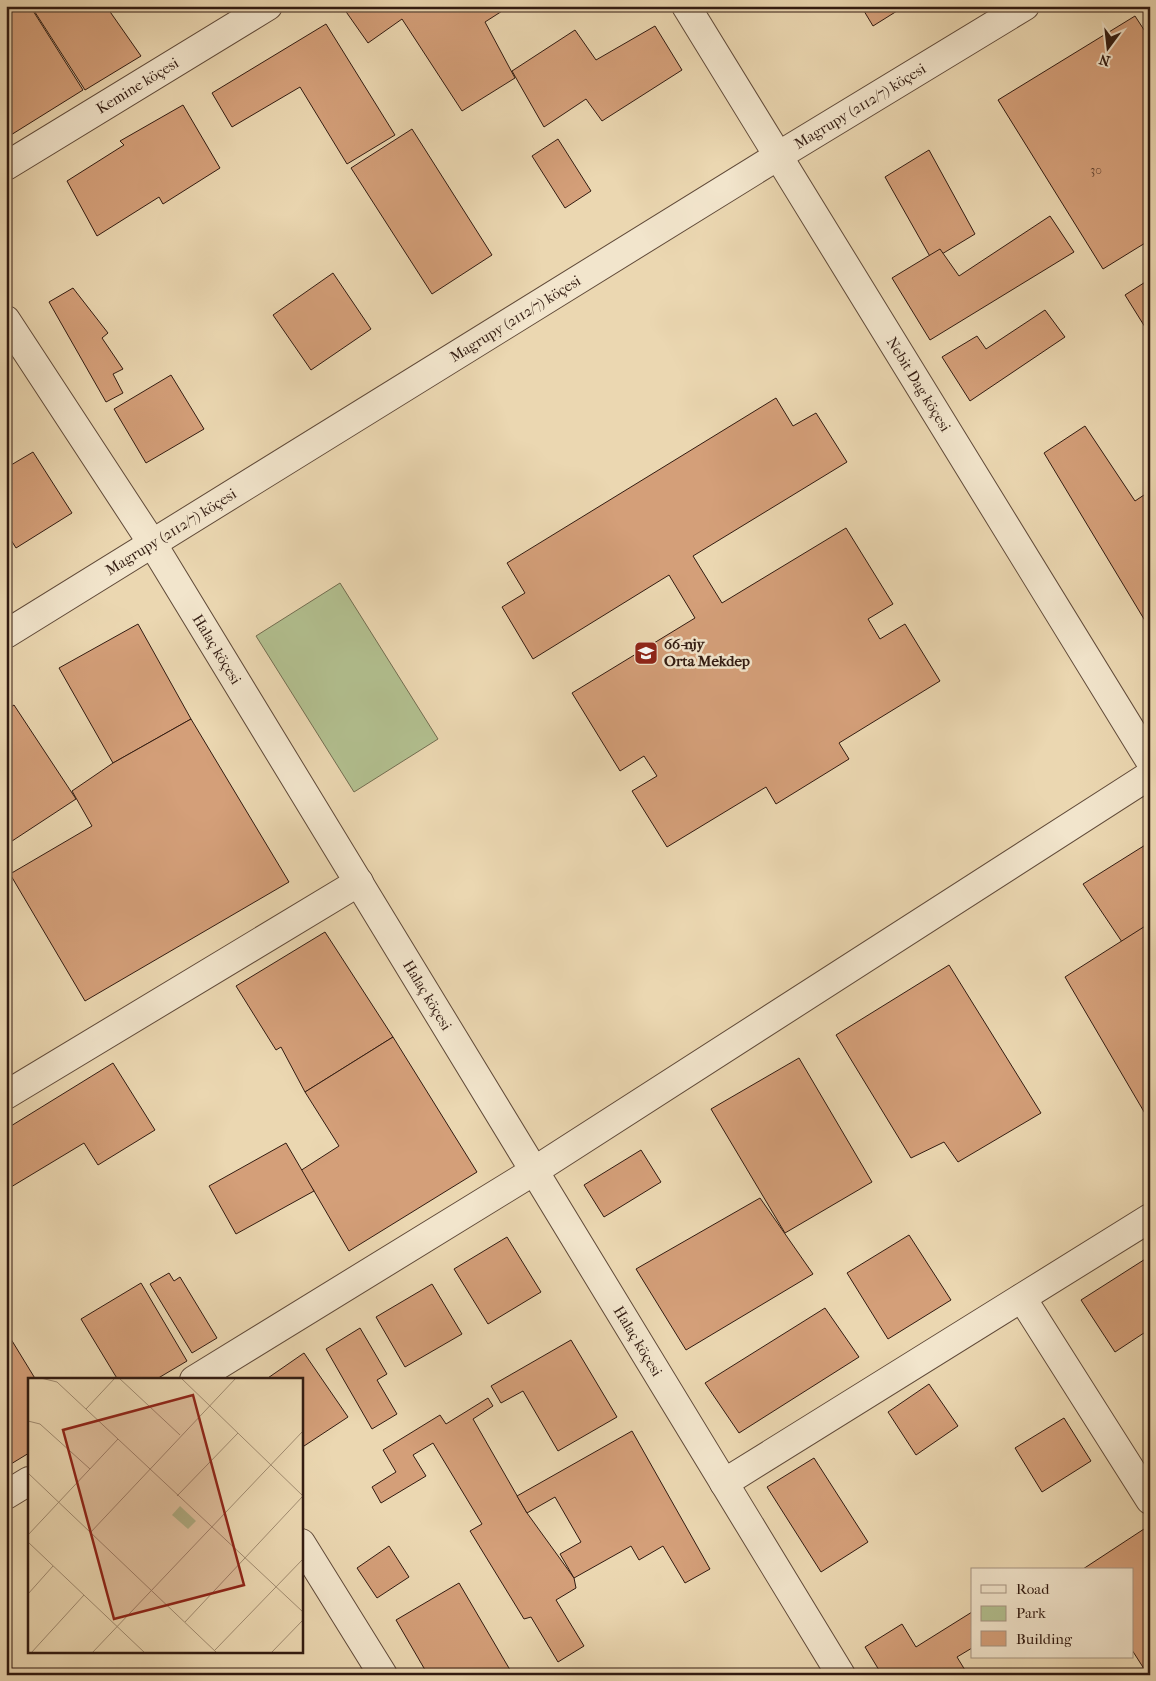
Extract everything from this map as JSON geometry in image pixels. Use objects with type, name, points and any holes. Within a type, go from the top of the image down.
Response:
[{"type":"street","name":"Kemine köçesi","points":[[6,166],[268,6]]},
{"type":"street","name":"Nebit Dag köçesi","points":[[686,6],[1150,761]]},
{"type":"street","name":"Magrupy (2112/7) köçesi","points":[[6,634],[778,156],[1025,6]]},
{"type":"street","name":"Halaç köçesi","points":[[6,320],[152,544],[841,1675]]},
{"type":"street","points":[[199,1378],[534,1171],[1150,776]]},
{"type":"street","points":[[6,1094],[358,882]]},
{"type":"street","points":[[724,1483],[1150,1218]]},
{"type":"street","points":[[1022,1298],[1150,1500]]},
{"type":"street","points":[[6,1495],[28,1483]]},
{"type":"street","points":[[302,1545],[384,1675]]},
{"type":"green space","points":[[340,583],[438,739],[354,792],[256,636]]},
{"type":"building","points":[[6,6],[30,6],[83,90],[6,138]]},
{"type":"building","points":[[31,6],[106,6],[141,56],[85,90]]},
{"type":"building","points":[[342,6],[510,6],[485,22],[515,78],[462,111],[402,19],[368,43]]},
{"type":"building","points":[[861,6],[905,6],[873,26]]},
{"type":"building","points":[[1135,16],[1150,39],[1150,240],[1103,269],[998,100]]},
{"type":"building","points":[[326,24],[395,135],[347,164],[300,87],[232,127],[212,93]]},
{"type":"building","points":[[655,26],[682,70],[602,121],[586,99],[544,127],[512,71],[575,30],[596,60]]},
{"type":"building","points":[[183,105],[220,168],[163,204],[159,197],[97,236],[67,181],[124,145],[120,141]]},
{"type":"building","points":[[412,129],[492,255],[432,294],[351,168]]},
{"type":"building","points":[[558,139],[591,191],[565,208],[532,156]]},
{"type":"building","points":[[929,150],[975,234],[932,260],[885,177]]},
{"type":"building","points":[[1050,216],[1074,252],[930,340],[892,278],[940,249],[959,276]]},
{"type":"building","points":[[333,273],[371,329],[311,370],[273,315]]},
{"type":"building","points":[[1150,279],[1150,335],[1125,295]]},
{"type":"building","points":[[73,288],[108,333],[102,338],[123,369],[113,374],[123,393],[106,402],[49,302]]},
{"type":"building","points":[[1045,310],[1065,337],[970,401],[942,357],[977,336],[986,349]]},
{"type":"building","points":[[171,375],[204,429],[146,463],[114,409]]},
{"type":"building","points":[[776,398],[793,426],[816,413],[847,462],[693,556],[722,603],[846,528],[893,604],[868,619],[880,639],[905,624],[940,681],[839,743],[849,759],[776,804],[766,787],[667,847],[632,791],[657,776],[644,756],[620,771],[572,693],[695,618],[669,575],[533,659],[502,607],[525,593],[507,563]]},
{"type":"building","points":[[1085,426],[1135,501],[1150,491],[1150,629],[1044,453]]},
{"type":"building","points":[[33,452],[72,513],[16,548],[6,532],[6,468]]},
{"type":"building","points":[[138,624],[191,719],[113,763],[59,668]]},
{"type":"building","points":[[14,705],[76,799],[6,845],[6,710]]},
{"type":"building","points":[[191,719],[289,882],[85,1001],[10,874],[92,826],[72,791],[113,763]]},
{"type":"building","points":[[1150,842],[1150,924],[1122,942],[1083,884]]},
{"type":"building","points":[[1150,923],[1150,1122],[1065,977]]},
{"type":"building","points":[[325,932],[393,1037],[305,1092],[281,1047],[276,1050],[236,986]]},
{"type":"building","points":[[949,965],[1041,1113],[958,1162],[944,1142],[911,1158],[836,1035]]},
{"type":"building","points":[[393,1037],[477,1172],[349,1251],[300,1171],[339,1146],[305,1092]]},
{"type":"building","points":[[799,1058],[872,1182],[785,1233],[711,1109]]},
{"type":"building","points":[[113,1063],[155,1130],[98,1165],[84,1143],[6,1190],[6,1129]]},
{"type":"building","points":[[286,1143],[314,1191],[236,1234],[209,1186]]},
{"type":"building","points":[[641,1150],[661,1182],[604,1217],[584,1185]]},
{"type":"building","points":[[760,1198],[813,1274],[686,1350],[636,1269]]},
{"type":"building","points":[[909,1235],[951,1300],[888,1339],[847,1273]]},
{"type":"building","points":[[507,1237],[541,1292],[488,1324],[454,1269]]},
{"type":"building","points":[[1150,1256],[1150,1329],[1115,1352],[1081,1300]]},
{"type":"building","points":[[169,1273],[174,1281],[180,1277],[217,1338],[192,1353],[150,1284]]},
{"type":"building","points":[[141,1283],[187,1361],[158,1378],[117,1378],[81,1319]]},
{"type":"building","points":[[432,1284],[462,1334],[405,1367],[376,1317]]},
{"type":"building","points":[[825,1308],[859,1357],[739,1433],[705,1383]]},
{"type":"building","points":[[360,1328],[387,1374],[377,1380],[397,1414],[372,1429],[326,1349]]},
{"type":"building","points":[[6,1331],[35,1378],[28,1378],[28,1454],[6,1467]]},
{"type":"building","points":[[571,1340],[617,1417],[558,1451],[523,1391],[501,1403],[491,1386]]},
{"type":"building","points":[[304,1353],[348,1417],[302,1447],[302,1378],[268,1378]]},
{"type":"building","points":[[929,1384],[958,1426],[916,1455],[888,1412]]},
{"type":"building","points":[[488,1398],[493,1406],[473,1419],[527,1513],[574,1578],[576,1588],[556,1600],[584,1646],[558,1662],[531,1617],[524,1619],[470,1531],[482,1524],[433,1443],[413,1455],[426,1476],[381,1503],[372,1487],[396,1472],[383,1450],[440,1415],[446,1424]]},
{"type":"building","points":[[1064,1418],[1091,1461],[1042,1492],[1015,1448]]},
{"type":"building","points":[[632,1431],[710,1569],[685,1583],[663,1546],[639,1560],[631,1546],[574,1578],[560,1554],[581,1542],[555,1497],[527,1513],[517,1496]]},
{"type":"building","points":[[814,1458],[868,1542],[821,1572],[767,1487]]},
{"type":"building","points":[[1144,1529],[1150,1539],[1150,1675],[1148,1675],[1134,1653],[1134,1568],[1085,1568]]},
{"type":"building","points":[[389,1546],[409,1577],[377,1598],[357,1568]]},
{"type":"building","points":[[459,1583],[513,1675],[428,1675],[396,1620]]},
{"type":"building","points":[[971,1613],[971,1649],[957,1657],[968,1675],[882,1675],[865,1647],[902,1624],[916,1647]]},
{"type":"place","name":"66-njy Orta Mekdep","points":[[646,653]]}]
